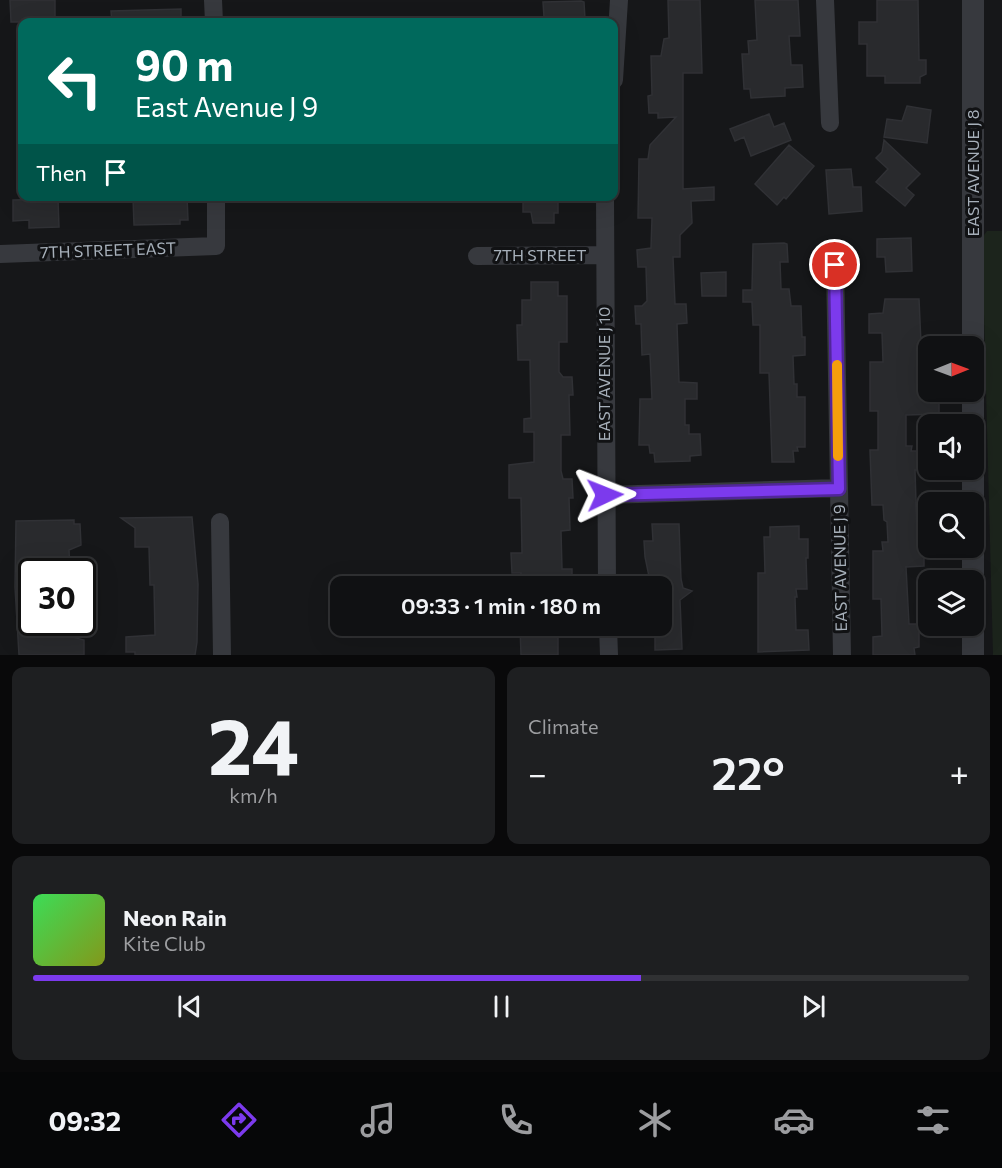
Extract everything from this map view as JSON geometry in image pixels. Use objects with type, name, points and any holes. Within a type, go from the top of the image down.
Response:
[{"type":"street","points":[[213,0],[214,18]]},
{"type":"street","points":[[618,18],[619,0]]},
{"type":"street","points":[[825,0],[830,123]]},
{"type":"street","name":"EAST AVENUE J 8","points":[[973,336],[974,0]]},
{"type":"street","name":"7TH STREET EAST","points":[[0,255],[216,246],[216,201]]},
{"type":"street","name":"EAST AVENUE J 10","points":[[605,201],[603,255],[607,576]]},
{"type":"street","name":"7TH STREET","points":[[477,256],[603,255]]},
{"type":"street","name":"EAST AVENUE J 9","points":[[835,265],[842,655]]},
{"type":"street","points":[[605,495],[839,489]]},
{"type":"street","points":[[220,522],[222,655]]},
{"type":"street","points":[[608,636],[609,655]]},
{"type":"street","points":[[973,636],[973,655]]},
{"type":"shaded area","points":[[987,231],[1002,231],[1002,655],[993,655],[982,238]]},
{"type":"building","points":[[10,0],[55,0],[55,18],[18,18],[18,22],[11,22]]},
{"type":"building","points":[[668,0],[700,0],[702,73],[683,73],[683,189],[714,187],[714,200],[691,201],[692,223],[680,235],[680,257],[673,257],[675,304],[686,304],[687,323],[677,324],[679,382],[697,383],[697,399],[685,399],[685,425],[689,425],[689,434],[700,434],[701,455],[690,456],[690,461],[655,462],[654,453],[650,453],[649,445],[639,445],[640,399],[652,399],[650,354],[642,355],[641,324],[636,324],[635,306],[642,306],[647,301],[646,267],[638,267],[637,250],[651,248],[652,218],[638,218],[639,159],[648,159],[650,145],[676,117],[658,118],[658,113],[649,113],[648,96],[652,95],[651,56],[661,56],[664,39],[669,38]]},
{"type":"building","points":[[755,0],[798,0],[800,36],[789,36],[791,65],[802,65],[803,87],[785,88],[785,96],[751,98],[750,89],[744,89],[742,54],[749,54],[748,41],[757,40]]},
{"type":"building","points":[[877,0],[918,0],[919,60],[926,60],[926,74],[920,77],[920,83],[885,83],[885,76],[867,76],[867,44],[859,44],[859,22],[877,22]]},
{"type":"building","points":[[543,2],[584,2],[585,18],[544,17]]},
{"type":"building","points":[[181,9],[181,18],[112,18],[111,11]]},
{"type":"building","points":[[907,106],[931,110],[927,143],[884,137],[887,119],[902,121]]},
{"type":"building","points":[[769,114],[774,127],[784,123],[791,140],[751,156],[744,137],[735,141],[730,129]]},
{"type":"building","points":[[884,140],[920,174],[906,188],[914,195],[905,206],[876,182],[888,169],[876,158],[882,152]]},
{"type":"building","points":[[789,145],[814,166],[786,199],[784,197],[777,205],[755,184]]},
{"type":"building","points":[[851,169],[853,187],[861,187],[862,211],[829,214],[826,170]]},
{"type":"building","points":[[13,200],[58,201],[59,227],[29,228],[29,220],[13,221]]},
{"type":"building","points":[[133,201],[187,201],[188,220],[180,220],[180,224],[134,225]]},
{"type":"building","points":[[523,201],[558,201],[558,213],[554,213],[554,223],[533,223],[531,212],[523,212]]},
{"type":"building","points":[[911,238],[912,271],[886,272],[885,257],[877,257],[877,239]]},
{"type":"building","points":[[753,244],[787,244],[788,262],[780,262],[781,289],[789,289],[791,306],[801,306],[802,337],[805,337],[805,355],[793,356],[797,397],[805,397],[805,447],[797,447],[798,451],[793,451],[794,462],[772,462],[769,373],[760,373],[760,325],[753,325],[752,302],[743,302],[743,290],[752,290]]},
{"type":"building","points":[[726,272],[726,296],[702,296],[701,273]]},
{"type":"building","points":[[531,282],[558,282],[558,296],[567,296],[567,342],[559,342],[559,372],[563,377],[572,377],[573,395],[569,395],[570,435],[561,435],[561,471],[563,479],[572,479],[573,498],[569,498],[570,530],[561,531],[562,569],[572,569],[572,576],[521,576],[521,573],[512,573],[511,553],[522,553],[521,498],[509,498],[509,465],[534,462],[534,432],[524,432],[524,419],[531,418],[530,360],[518,360],[517,325],[522,325],[522,300],[531,300]]},
{"type":"building","points":[[885,299],[919,299],[921,336],[918,336],[918,402],[939,402],[939,414],[906,415],[906,446],[912,446],[911,451],[917,451],[918,458],[918,470],[915,470],[918,558],[924,558],[924,566],[906,567],[909,624],[918,624],[919,647],[914,648],[915,655],[873,655],[873,637],[882,636],[881,599],[873,599],[873,551],[883,551],[882,542],[888,542],[883,505],[872,505],[870,450],[878,450],[878,411],[870,411],[870,362],[883,362],[882,333],[869,333],[869,314],[883,313]]},
{"type":"building","points":[[192,517],[198,584],[195,655],[135,655],[135,652],[126,652],[126,637],[155,635],[154,585],[150,585],[149,547],[135,547],[135,528],[121,518]]},
{"type":"building","points":[[74,520],[74,524],[80,524],[81,545],[69,550],[69,558],[18,558],[18,636],[68,636],[84,640],[84,655],[19,655],[15,587],[16,521]]},
{"type":"building","points":[[652,524],[679,524],[681,579],[683,588],[692,591],[680,600],[682,649],[655,650],[655,636],[672,636],[672,576],[649,576],[644,541],[653,541]]},
{"type":"building","points":[[799,526],[799,539],[808,539],[808,558],[806,558],[807,589],[796,589],[796,630],[808,630],[809,650],[758,652],[758,573],[765,573],[764,537],[770,537],[770,527]]},
{"type":"building","points":[[520,636],[558,636],[558,655],[521,655]]},
{"type":"slow traffic","points":[[837,365],[838,456]]},
{"type":"route","points":[[605,495],[839,489],[835,265]]}]
